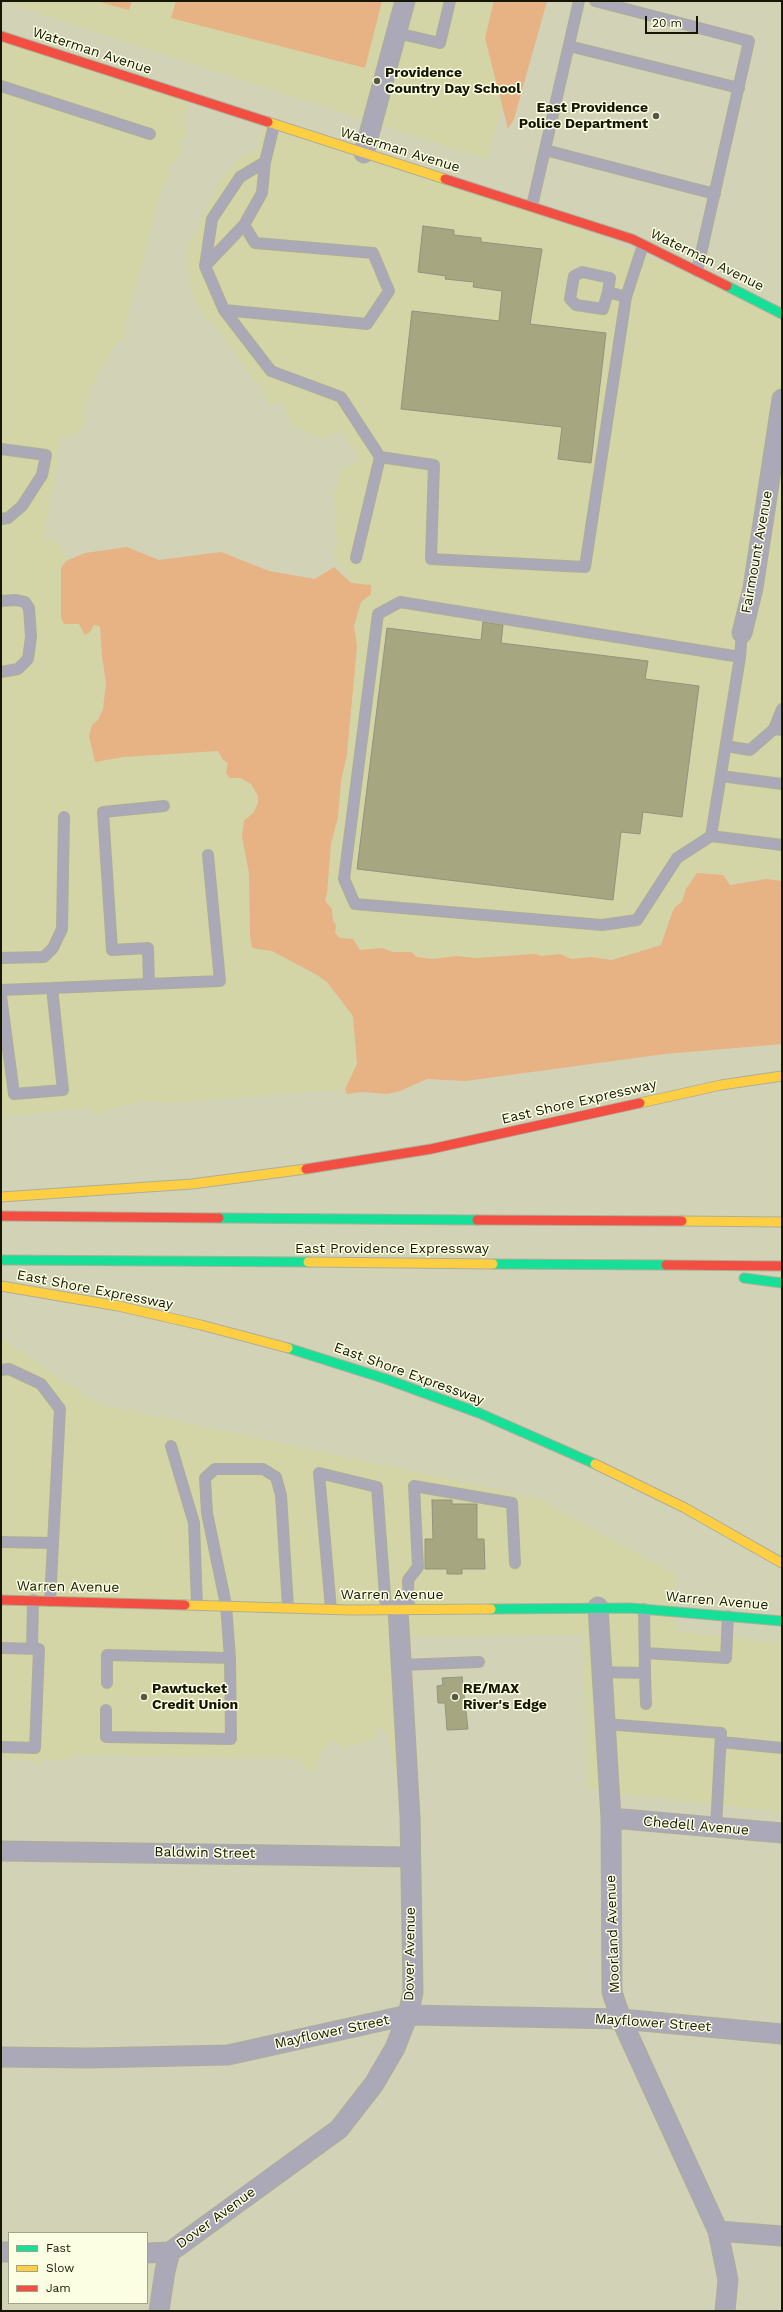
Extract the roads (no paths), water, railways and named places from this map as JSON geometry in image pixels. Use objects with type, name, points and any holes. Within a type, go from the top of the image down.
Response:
[{"type":"main road","name":"Waterman Avenue","points":[[1,36],[274,125],[532,206],[643,244],[782,314]]},
{"type":"main road","name":"East Shore Expressway","points":[[1,1197],[192,1184],[284,1173],[431,1149],[721,1085],[782,1076]]},
{"type":"main road","name":"East Providence Expressway","points":[[1,1216],[782,1222]]},
{"type":"main road","name":"East Providence Expressway","points":[[1,1260],[782,1266]]},
{"type":"main road","points":[[653,1265],[782,1283]]},
{"type":"main road","name":"East Shore Expressway","points":[[1,1286],[118,1306],[201,1325],[324,1359],[392,1381],[479,1413],[568,1450],[685,1508],[782,1563]]},
{"type":"main road","name":"Warren Avenue","points":[[1,1600],[331,1609],[598,1607],[644,1609],[782,1621]]},
{"type":"street","points":[[364,153],[406,1]]},
{"type":"street","name":"Fairmount Avenue","points":[[742,633],[753,588],[782,399]]},
{"type":"street","name":"Moorland Avenue","points":[[598,1607],[611,1818],[612,1992],[621,2018],[718,2231],[728,2280],[725,2311]]},
{"type":"street","name":"Dover Avenue","points":[[159,2311],[164,2271],[170,2252],[339,2129],[374,2084],[395,2048],[408,2015],[413,1992],[410,1857],[402,1665],[398,1609]]},
{"type":"street","name":"Chedell Avenue","points":[[611,1818],[782,1834]]},
{"type":"street","name":"Baldwin Street","points":[[1,1851],[410,1857]]},
{"type":"street","name":"Mayflower Street","points":[[1,2057],[88,2058],[228,2055],[408,2015],[621,2018],[782,2034]]},
{"type":"street","points":[[718,2231],[782,2236]]},
{"type":"street","points":[[148,2253],[170,2252]]},
{"type":"lane","points":[[397,33],[440,43],[450,1]]},
{"type":"lane","points":[[532,206],[579,1]]},
{"type":"lane","points":[[595,1],[749,41],[697,271]]},
{"type":"lane","points":[[569,46],[738,88]]},
{"type":"lane","points":[[1,86],[150,134]]},
{"type":"lane","points":[[205,266],[244,225],[262,194],[265,162],[274,125]]},
{"type":"lane","points":[[545,150],[715,194]]},
{"type":"lane","points":[[265,162],[240,176],[212,219],[205,266],[224,310],[271,371],[341,397],[380,457],[356,558]]},
{"type":"lane","points":[[224,310],[367,324],[389,291],[373,253],[255,243],[244,225]]},
{"type":"lane","points":[[380,457],[434,464],[431,559],[585,567],[626,297],[643,244]]},
{"type":"lane","points":[[582,272],[610,278],[608,292],[603,309],[576,305],[570,299],[574,276],[582,272]]},
{"type":"lane","points":[[608,292],[626,297]]},
{"type":"lane","points":[[1,449],[46,455],[42,475],[22,506],[8,518],[1,519]]},
{"type":"lane","points":[[1,601],[16,600],[25,602],[29,608],[31,637],[28,659],[18,669],[1,672]]},
{"type":"lane","points":[[740,657],[400,602],[378,614],[344,879],[355,904],[602,925],[637,920],[677,858],[711,836],[782,845]]},
{"type":"lane","points":[[711,836],[740,657],[742,633]]},
{"type":"lane","points":[[726,746],[750,750],[778,730],[782,709]]},
{"type":"lane","points":[[721,776],[782,784]]},
{"type":"lane","points":[[149,983],[148,948],[112,950],[103,812],[164,806]]},
{"type":"lane","points":[[1,958],[44,957],[53,948],[62,929],[64,817]]},
{"type":"lane","points":[[1,990],[220,981],[208,855]]},
{"type":"lane","points":[[1,996],[14,1094],[63,1090],[52,988]]},
{"type":"lane","points":[[1,1370],[9,1369],[41,1384],[60,1408],[50,1601]]},
{"type":"lane","points":[[171,1446],[194,1524],[197,1605]]},
{"type":"lane","points":[[106,1710],[106,1737],[231,1738],[230,1658],[226,1605],[207,1513],[205,1478],[215,1469],[263,1469],[276,1477],[281,1494],[288,1608]]},
{"type":"lane","points":[[331,1609],[319,1473],[377,1487],[398,1609]]},
{"type":"lane","points":[[398,1609],[408,1580],[418,1567],[414,1486],[512,1503],[515,1563]]},
{"type":"lane","points":[[1,1542],[53,1543]]},
{"type":"lane","points":[[32,1649],[33,1600]]},
{"type":"lane","points":[[644,1609],[646,1704]]},
{"type":"lane","points":[[645,1653],[726,1658],[728,1616]]},
{"type":"lane","points":[[1,1648],[39,1649],[35,1748],[1,1747]]},
{"type":"lane","points":[[106,1683],[106,1655],[230,1658]]},
{"type":"lane","points":[[402,1665],[479,1662]]},
{"type":"lane","points":[[602,1672],[645,1673]]},
{"type":"lane","points":[[605,1724],[721,1733],[716,1828]]},
{"type":"lane","points":[[721,1742],[782,1748]]},
{"type":"place","name":"Providence Country Day School","points":[[377,81]]},
{"type":"place","name":"East Providence Police Department","points":[[656,116]]},
{"type":"place","name":"Pawtucket Credit Union","points":[[144,1697]]},
{"type":"place","name":"RE/MAX River's Edge","points":[[455,1697]]}]
